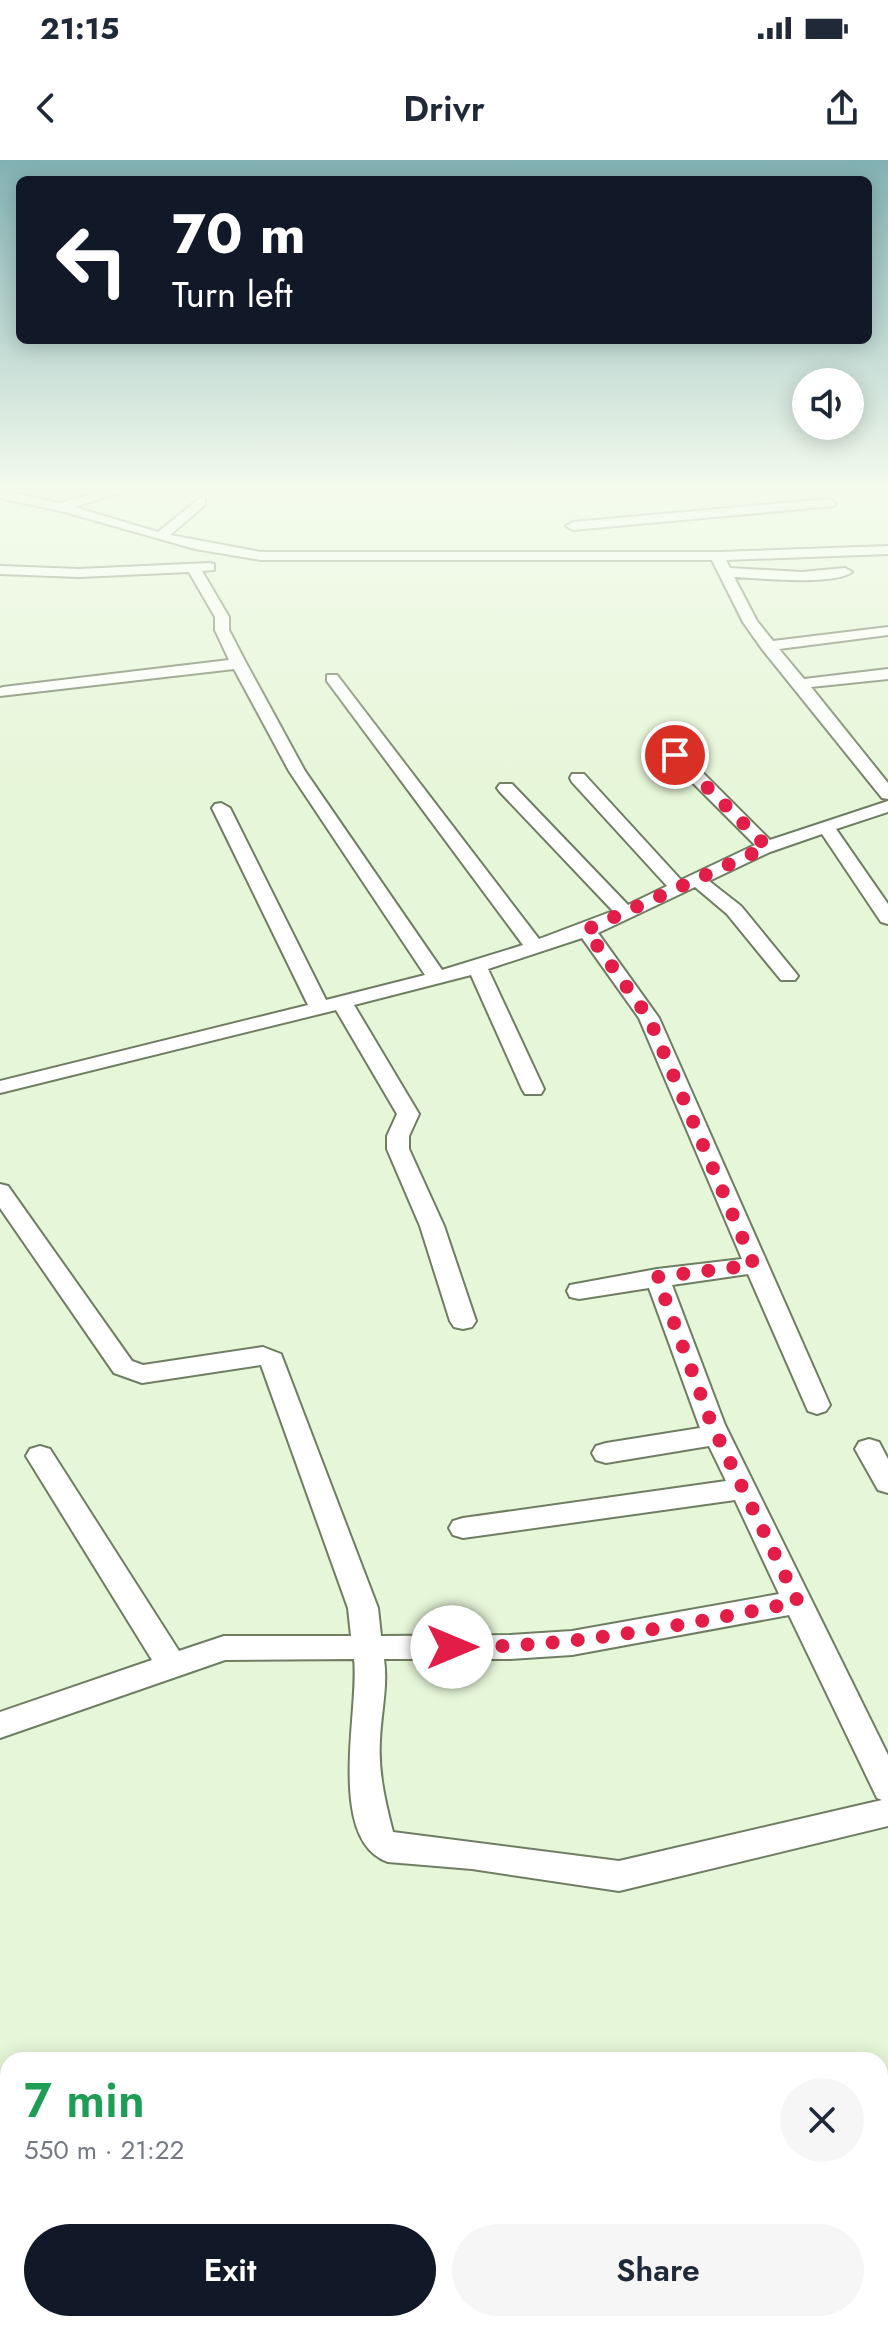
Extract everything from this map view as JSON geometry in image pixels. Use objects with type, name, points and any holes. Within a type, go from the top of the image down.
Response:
[{"type":"street","points":[[205,591],[222,617],[222,630],[238,664],[297,771],[437,977]]},
{"type":"street","points":[[734,591],[767,646],[888,794]]},
{"type":"street","points":[[767,646],[888,631]]},
{"type":"street","points":[[11,712],[2,688],[238,664]]},
{"type":"street","points":[[799,684],[888,674]]},
{"type":"street","points":[[332,678],[535,947]]},
{"type":"street","points":[[675,755],[767,847]]},
{"type":"street","points":[[578,778],[688,884],[734,910],[788,976]]},
{"type":"street","points":[[506,788],[625,913]]},
{"type":"street","points":[[0,1087],[331,1006],[477,966],[586,930],[767,847],[888,806]]},
{"type":"street","points":[[221,808],[331,1006],[408,1114],[398,1136],[398,1149],[432,1226],[463,1321]]},
{"type":"street","points":[[826,828],[888,918]]},
{"type":"street","points":[[586,930],[649,1018],[817,1405]]},
{"type":"street","points":[[477,966],[533,1089]]},
{"type":"street","points":[[0,1191],[123,1367],[142,1374],[263,1356],[272,1360],[363,1608],[371,1674],[364,1742],[366,1789],[378,1839],[388,1848],[472,1855],[619,1876],[888,1812]]},
{"type":"street","points":[[579,1291],[754,1265]]},
{"type":"street","points":[[657,1277],[717,1435],[888,1788]]},
{"type":"street","points":[[606,1453],[717,1435]]},
{"type":"street","points":[[869,1449],[888,1483]]},
{"type":"street","points":[[40,1456],[172,1666]]},
{"type":"street","points":[[463,1528],[744,1489]]},
{"type":"street","points":[[0,1725],[224,1648],[510,1647],[572,1643],[798,1602]]},
{"type":"route","points":[[452,1647],[572,1643],[798,1602],[712,1425],[657,1277],[754,1265],[649,1018],[586,930],[767,847],[675,755]]}]
